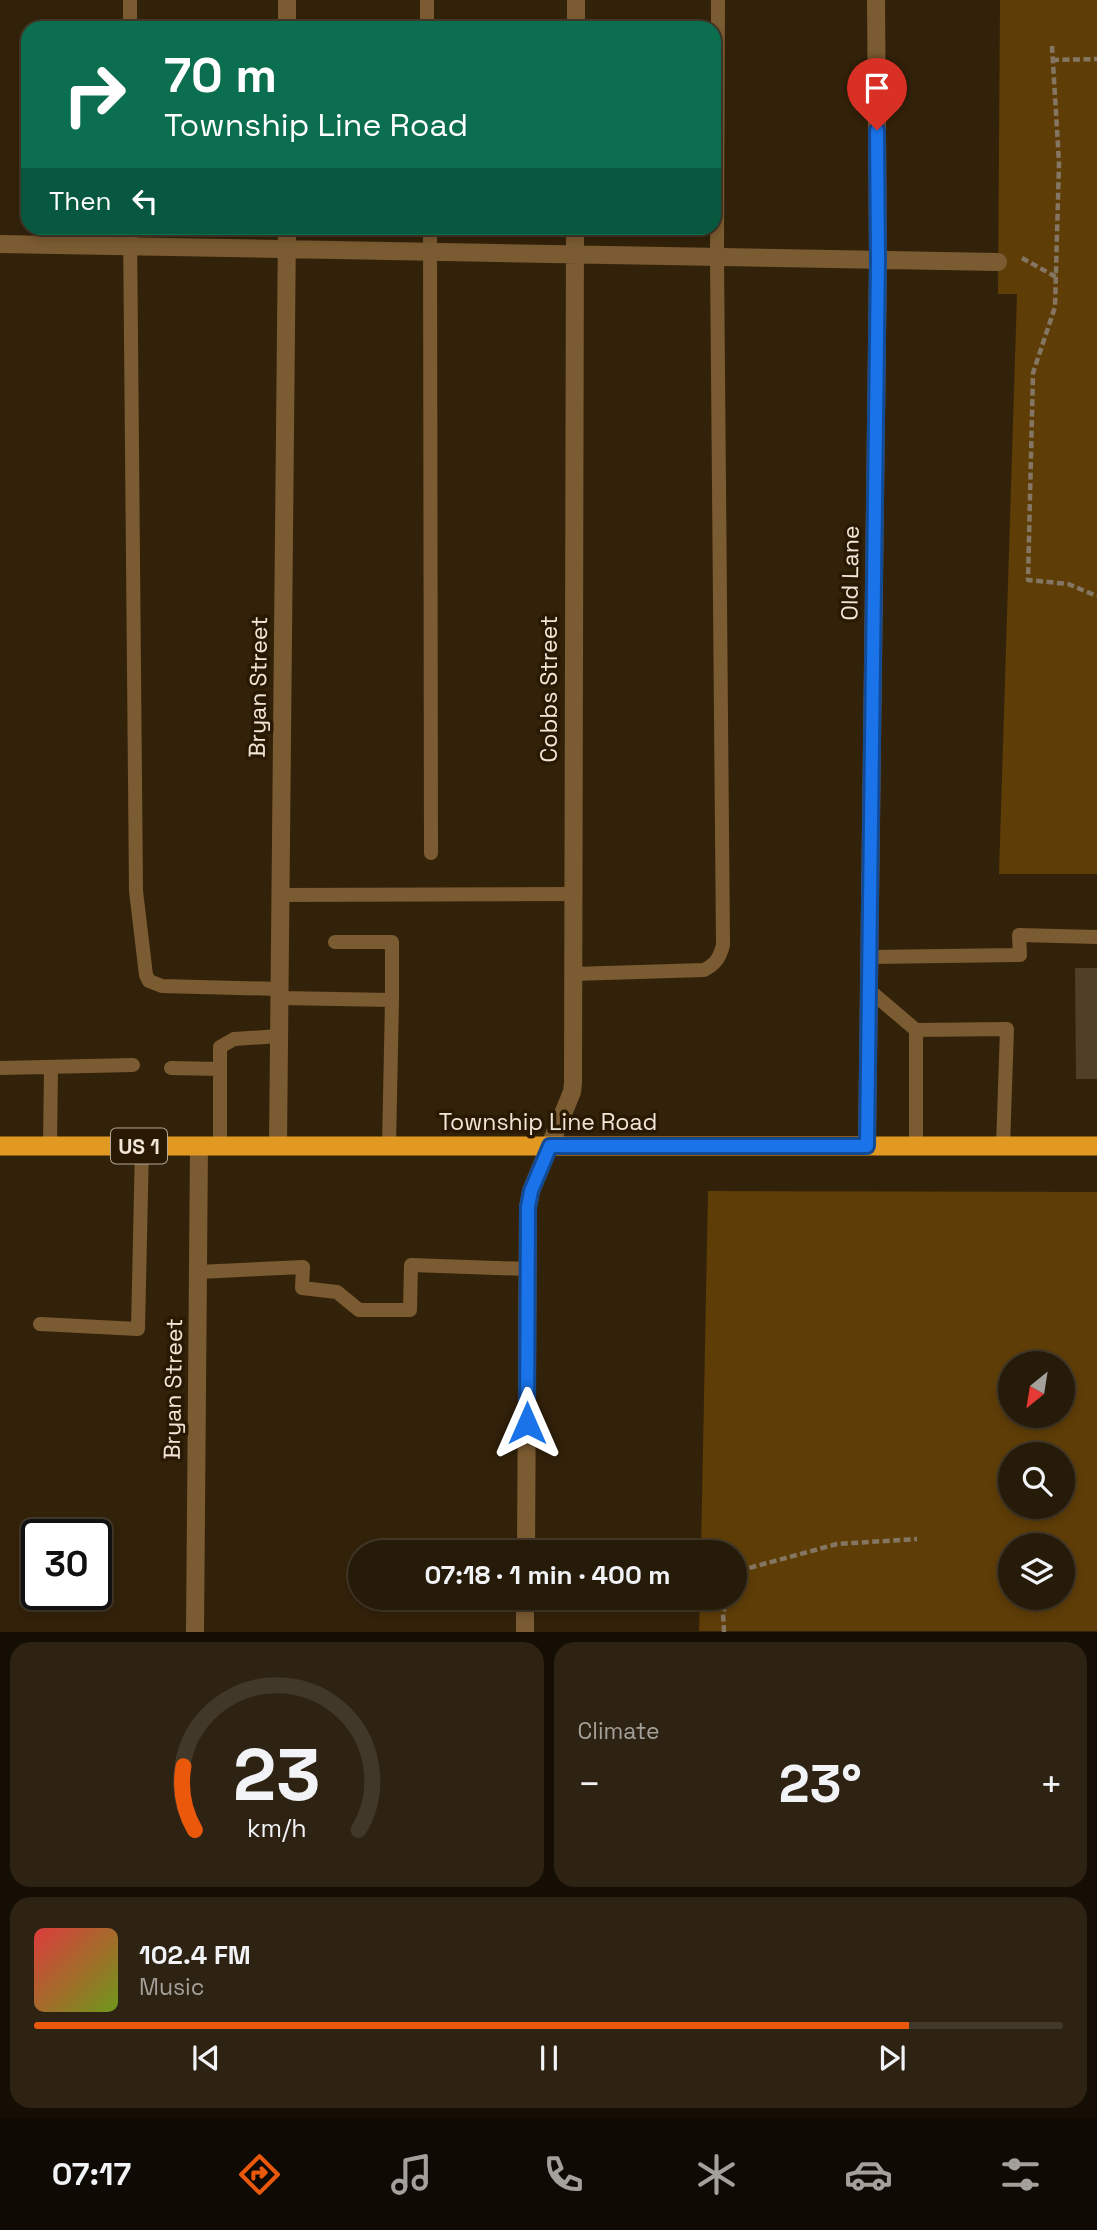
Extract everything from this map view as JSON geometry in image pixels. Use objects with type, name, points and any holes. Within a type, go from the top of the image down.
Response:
[{"type":"highway","name":"Township Line Road","points":[[0,1146],[1097,1146]]},
{"type":"street","points":[[287,0],[287,21]]},
{"type":"street","points":[[576,0],[576,21]]},
{"type":"street","name":"Old Lane","points":[[867,1146],[878,260],[876,0]]},
{"type":"street","name":"Bryan Street","points":[[278,1146],[287,235]]},
{"type":"street","name":"Cobbs Street","points":[[526,1540],[529,1200],[572,1092],[575,235]]},
{"type":"street","points":[[0,244],[998,262]]},
{"type":"street","name":"Bryan Street","points":[[195,1632],[199,1146]]},
{"type":"street","points":[[525,1610],[525,1632]]},
{"type":"lane","points":[[130,0],[130,21]]},
{"type":"lane","points":[[427,0],[427,21]]},
{"type":"lane","points":[[718,0],[718,21]]},
{"type":"lane","points":[[130,235],[136,891],[146,975],[149,981],[162,986],[392,1000]]},
{"type":"lane","points":[[430,235],[431,853]]},
{"type":"lane","points":[[573,974],[704,970],[720,957],[723,945],[717,235]]},
{"type":"lane","points":[[281,895],[573,894]]},
{"type":"lane","points":[[870,957],[1020,955],[1019,935],[1097,937]]},
{"type":"lane","points":[[335,942],[392,942],[389,1146]]},
{"type":"lane","points":[[869,990],[916,1030],[1007,1029],[1003,1146]]},
{"type":"lane","points":[[916,1030],[916,1146]]},
{"type":"lane","points":[[220,1146],[220,1047],[234,1039],[279,1036]]},
{"type":"lane","points":[[0,1068],[133,1065]]},
{"type":"lane","points":[[50,1146],[51,1067]]},
{"type":"lane","points":[[172,1068],[219,1069]]},
{"type":"lane","points":[[40,1324],[138,1329],[142,1146]]},
{"type":"lane","points":[[198,1272],[303,1267],[302,1288],[337,1292],[359,1310],[410,1310],[411,1265],[528,1269]]},
{"type":"path","points":[[1052,46],[1059,163],[1055,307],[1033,373],[1028,580],[1068,584],[1097,596]]},
{"type":"path","points":[[1052,60],[1097,59]]},
{"type":"path","points":[[1022,258],[1056,277]]},
{"type":"path","points":[[747,1570],[837,1544],[917,1539]]},
{"type":"path","points":[[724,1610],[724,1632]]},
{"type":"shaded area","points":[[1000,0],[1097,0],[1097,874],[999,874],[1017,294],[998,294]]},
{"type":"shaded area","points":[[708,1191],[1097,1192],[1097,1631],[699,1631],[700,1610],[747,1610],[747,1540],[701,1540]]},
{"type":"building","points":[[1075,968],[1097,968],[1097,1079],[1076,1079]]},
{"type":"route","points":[[527,1423],[528,1207],[531,1191],[550,1146],[867,1146],[878,260],[877,130]]}]
